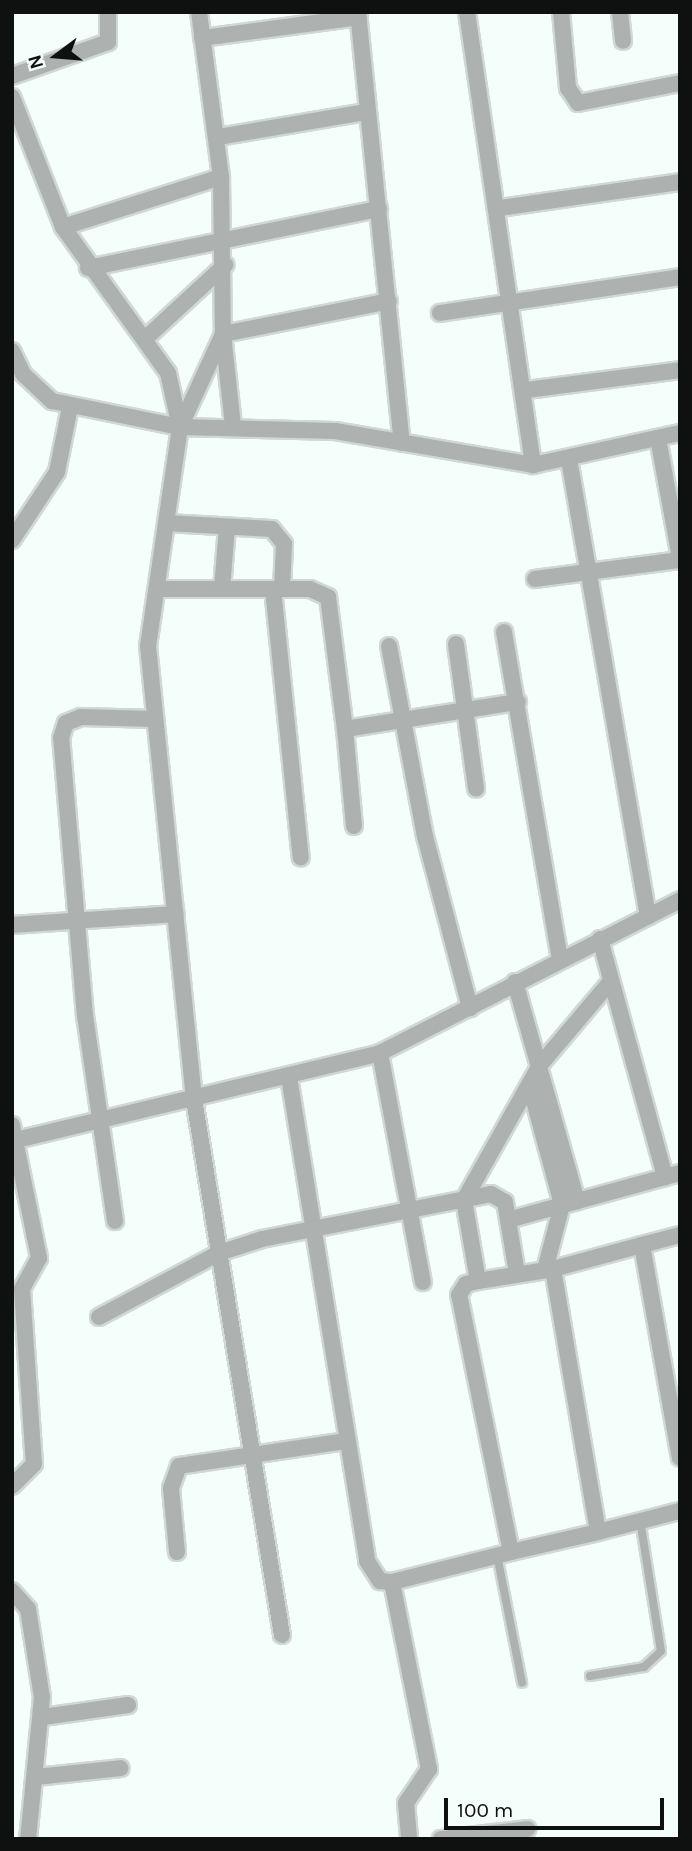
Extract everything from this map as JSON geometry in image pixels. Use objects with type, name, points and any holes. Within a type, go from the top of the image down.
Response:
[{"type":"street","points":[[12,76],[108,42],[108,12]]},
{"type":"street","points":[[199,12],[218,137],[225,265],[223,334],[233,426]]},
{"type":"street","points":[[467,12],[527,390],[533,465]]},
{"type":"street","points":[[561,12],[568,88],[578,103],[680,83]]},
{"type":"street","points":[[620,12],[623,41]]},
{"type":"street","points":[[202,38],[358,15],[402,443]]},
{"type":"street","points":[[12,97],[63,227],[88,268],[146,338],[168,373],[180,427]]},
{"type":"street","points":[[218,137],[366,113]]},
{"type":"street","points":[[63,227],[221,177]]},
{"type":"street","points":[[500,208],[680,182]]},
{"type":"street","points":[[88,268],[224,238],[379,209]]},
{"type":"street","points":[[146,338],[225,265]]},
{"type":"street","points":[[440,313],[512,300],[680,277]]},
{"type":"street","points":[[223,334],[389,302]]},
{"type":"street","points":[[223,334],[180,427],[148,646],[194,1099],[250,1454],[282,1635]]},
{"type":"street","points":[[12,351],[39,392],[70,407],[180,427],[233,426],[335,431],[533,465],[680,433]]},
{"type":"street","points":[[527,390],[680,370]]},
{"type":"street","points":[[12,540],[57,471],[70,407]]},
{"type":"street","points":[[535,579],[680,559],[658,438]]},
{"type":"street","points":[[569,459],[648,916]]},
{"type":"street","points":[[167,523],[272,529],[282,538],[277,589],[301,858]]},
{"type":"street","points":[[222,589],[227,527]]},
{"type":"street","points":[[157,589],[277,589],[328,597],[354,825]]},
{"type":"street","points":[[505,632],[560,959]]},
{"type":"street","points":[[456,645],[476,789]]},
{"type":"street","points":[[389,646],[402,723],[470,1007]]},
{"type":"street","points":[[345,729],[402,723],[518,702]]},
{"type":"street","points":[[115,1221],[75,922],[62,728],[81,718],[155,719]]},
{"type":"street","points":[[12,1486],[34,1464],[22,1289],[38,1258],[14,1135],[100,1121],[380,1053],[680,900]]},
{"type":"street","points":[[12,925],[176,914]]},
{"type":"street","points":[[508,1220],[672,1175],[600,939]]},
{"type":"street","points":[[478,1281],[464,1200],[540,1065],[611,981]]},
{"type":"street","points":[[515,982],[540,1065],[570,1203],[549,1269],[598,1532]]},
{"type":"street","points":[[380,1053],[424,1282]]},
{"type":"street","points":[[289,1077],[316,1226],[367,1561],[380,1581],[392,1582],[680,1511]]},
{"type":"street","points":[[530,1086],[570,1203]]},
{"type":"street","points":[[99,1317],[219,1253],[316,1226],[498,1194],[508,1220],[517,1274]]},
{"type":"street","points":[[504,1553],[458,1295],[466,1284],[549,1269],[680,1235]]},
{"type":"street","points":[[642,1245],[680,1458]]},
{"type":"street","points":[[177,1552],[173,1472],[190,1463],[347,1441]]},
{"type":"street","points":[[392,1582],[429,1769],[406,1803],[409,1839]]},
{"type":"street","points":[[12,1591],[28,1609],[43,1717],[28,1839]]},
{"type":"street","points":[[43,1717],[128,1705]]},
{"type":"street","points":[[36,1777],[121,1768]]},
{"type":"street","points":[[441,1839],[527,1829]]},
{"type":"lane","points":[[590,1676],[644,1667],[662,1651],[640,1521]]},
{"type":"lane","points":[[504,1553],[522,1683]]}]
